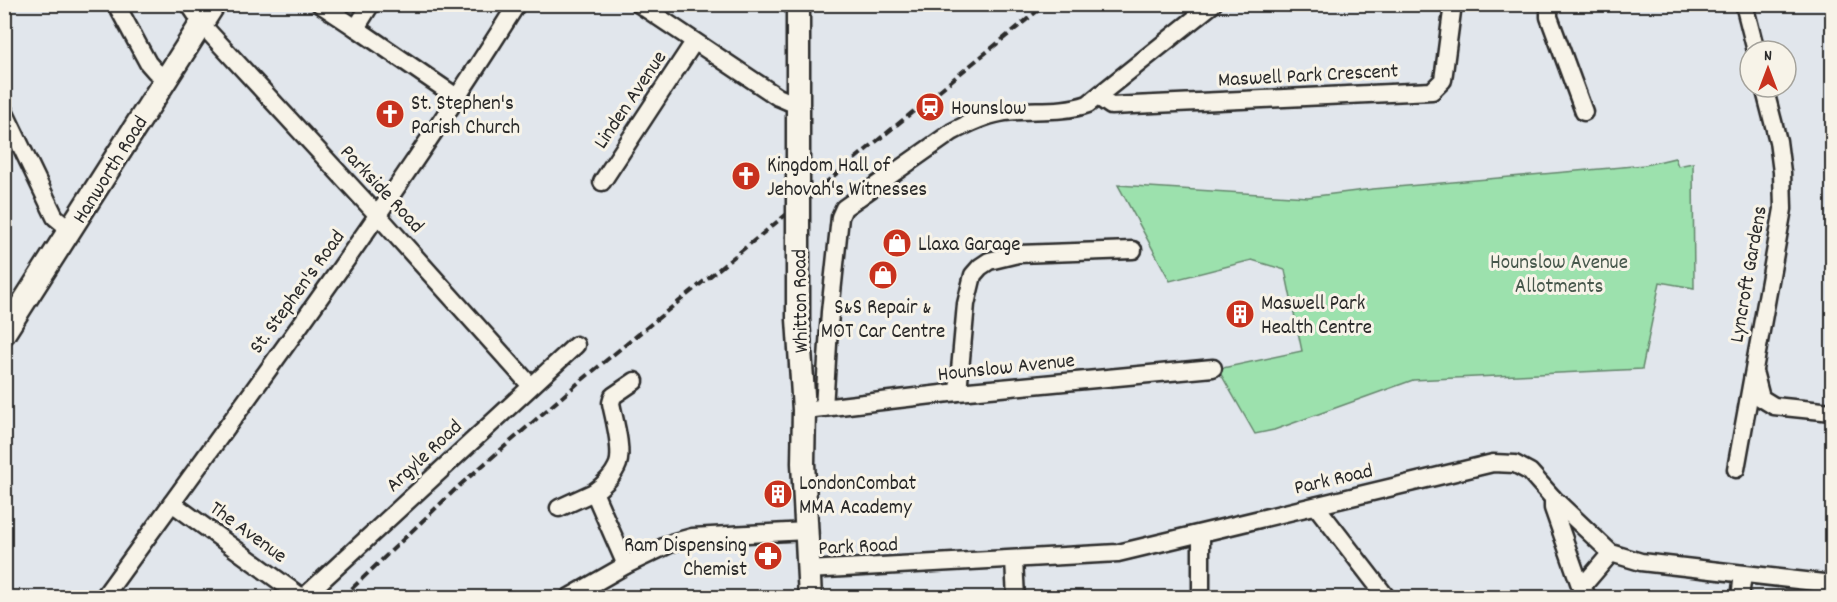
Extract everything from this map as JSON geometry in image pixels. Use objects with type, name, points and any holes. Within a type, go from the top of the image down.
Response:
[{"type":"main road","name":"Whitton Road","points":[[798,4],[798,319],[814,409],[803,464],[810,597]]},
{"type":"main road","name":"Hanworth Road","points":[[6,328],[167,79],[202,10]]},
{"type":"street","points":[[116,4],[148,63],[155,72],[167,79]]},
{"type":"street","points":[[320,4],[458,98]]},
{"type":"street","points":[[356,28],[371,4]]},
{"type":"street","name":"St. Stephen's Road","points":[[103,597],[378,215],[458,98],[517,4]]},
{"type":"street","points":[[639,4],[778,97],[799,106]]},
{"type":"street","points":[[814,409],[830,312],[840,217],[844,208],[944,138],[970,123],[999,113],[1074,109],[1088,104],[1213,4]]},
{"type":"street","name":"Maswell Park Crescent","points":[[1098,96],[1111,106],[1432,91],[1443,80],[1453,4]]},
{"type":"street","points":[[1549,4],[1550,17],[1584,112]]},
{"type":"street","points":[[1744,4],[1753,39]]},
{"type":"street","name":"Parkside Road","points":[[202,10],[206,29],[378,215],[531,386]]},
{"type":"street","name":"Linden Avenue","points":[[602,182],[694,42]]},
{"type":"street","name":"Lyncroft Gardens","points":[[1736,469],[1783,209],[1781,161],[1767,99]]},
{"type":"street","points":[[4,111],[55,218],[71,230]]},
{"type":"street","points":[[958,392],[966,304],[973,275],[980,267],[989,261],[1018,254],[1133,250]]},
{"type":"street","name":"Argyle Road","points":[[300,596],[305,596],[576,345]]},
{"type":"street","name":"Hounslow Avenue","points":[[814,409],[958,392],[1213,368]]},
{"type":"street","points":[[1754,370],[1761,398],[1774,406],[1833,412]]},
{"type":"street","points":[[559,508],[603,486],[618,464],[619,451],[611,403],[613,396],[635,381]]},
{"type":"street","name":"Park Road","points":[[808,570],[1118,553],[1493,464],[1515,464],[1530,472],[1553,498],[1611,553],[1641,562],[1833,584]]},
{"type":"street","points":[[594,492],[626,565]]},
{"type":"street","points":[[1553,498],[1552,508],[1585,593]]},
{"type":"street","name":"The Avenue","points":[[172,503],[300,596]]},
{"type":"street","points":[[1316,506],[1387,597]]},
{"type":"street","points":[[568,597],[626,565],[674,542],[692,537],[806,531]]},
{"type":"street","points":[[1201,534],[1201,597]]},
{"type":"street","points":[[1585,593],[1611,553]]},
{"type":"street","points":[[1014,560],[1016,597]]},
{"type":"street","points":[[1740,597],[1743,574]]},
{"type":"green space","name":"Hounslow Avenue Allotments","points":[[1675,158],[1678,166],[1693,163],[1694,288],[1660,282],[1642,369],[1413,380],[1274,430],[1255,434],[1218,369],[1302,351],[1285,270],[1252,260],[1170,281],[1118,185],[1308,197],[1373,189],[1645,165]]},
{"type":"railway","points":[[342,598],[460,485],[577,384],[1046,4]]},
{"type":"place","name":"Hounslow","points":[[930,107]]},
{"type":"place","name":"St. Stephen's Parish Church","points":[[390,114]]},
{"type":"place","name":"Kingdom Hall of Jehovah's Witnesses","points":[[746,176]]},
{"type":"place","name":"Llaxa Garage","points":[[897,243]]},
{"type":"place","name":"S&S Repair & MOT Car Centre","points":[[883,275]]},
{"type":"place","name":"Maswell Park Health Centre","points":[[1240,314]]},
{"type":"place","name":"LondonCombat MMA Academy","points":[[778,494]]},
{"type":"place","name":"Ram Dispensing Chemist","points":[[768,556]]}]
